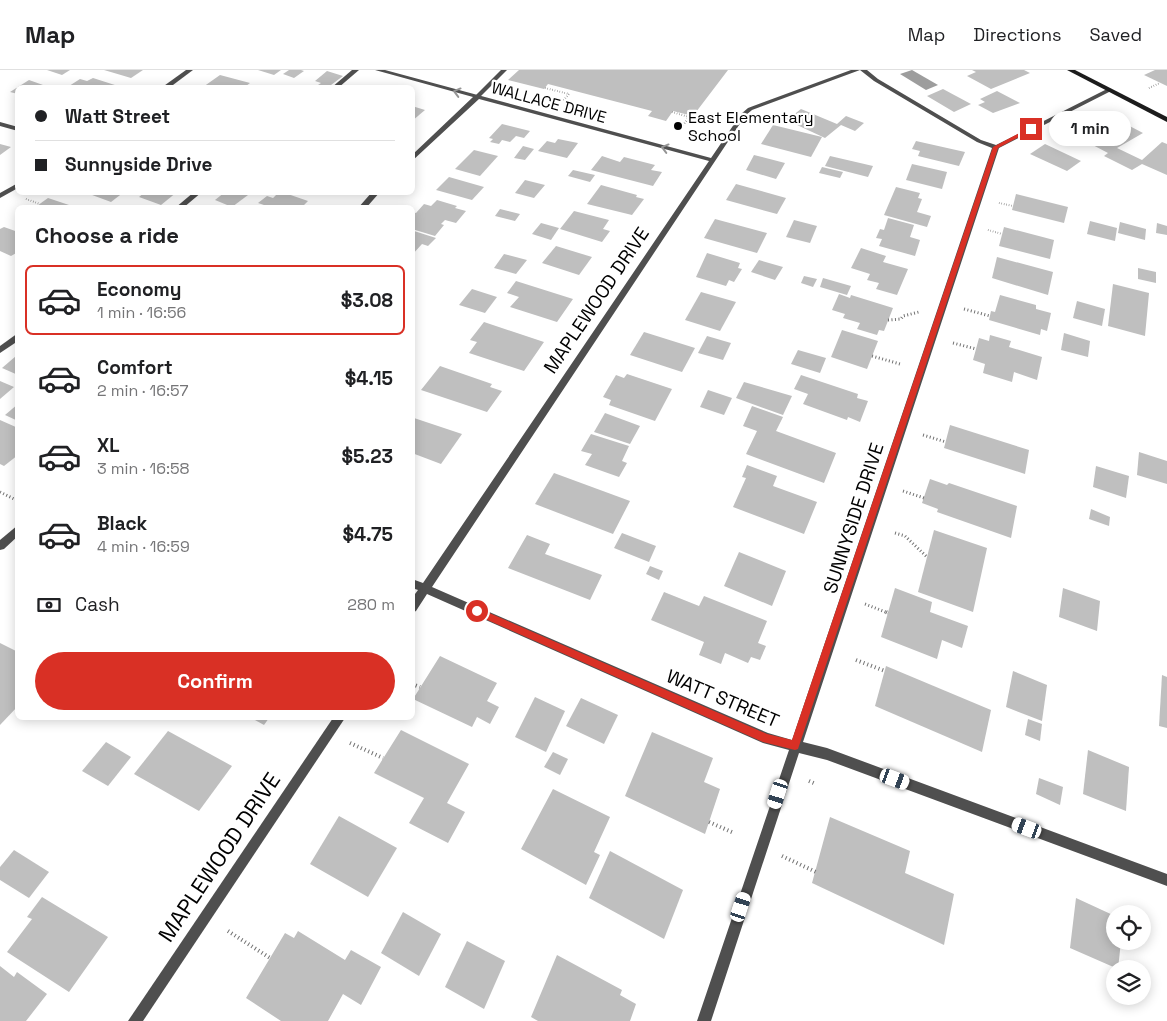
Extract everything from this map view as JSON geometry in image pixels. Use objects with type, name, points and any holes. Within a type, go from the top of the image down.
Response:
[{"type":"main road","points":[[1070,70],[1167,120]]},
{"type":"street","points":[[168,85],[190,70]]},
{"type":"street","points":[[338,85],[356,70]]},
{"type":"street","name":"WALLACE DRIVE","points":[[378,70],[712,160]]},
{"type":"street","points":[[415,157],[504,70]]},
{"type":"street","name":"MAPLEWOOD DRIVE","points":[[415,604],[742,116],[750,109],[856,70]]},
{"type":"street","points":[[865,72],[877,70]]},
{"type":"street","points":[[865,72],[979,141],[996,147],[1109,90]]},
{"type":"street","points":[[0,124],[15,129]]},
{"type":"street","name":"SUNNYSIDE DRIVE","points":[[704,1021],[996,147]]},
{"type":"street","points":[[0,196],[15,187]]},
{"type":"street","points":[[182,205],[195,195]]},
{"type":"street","points":[[364,205],[374,195]]},
{"type":"street","points":[[0,350],[15,338]]},
{"type":"street","points":[[0,546],[15,532]]},
{"type":"street","name":"WATT STREET","points":[[415,585],[766,739],[827,754],[1167,880]]},
{"type":"street","name":"MAPLEWOOD DRIVE","points":[[135,1021],[338,720]]},
{"type":"path","points":[[1144,91],[1160,83]]},
{"type":"path","points":[[545,88],[569,94],[559,105]]},
{"type":"path","points":[[672,112],[690,117],[678,132]]},
{"type":"path","points":[[24,198],[40,204]]},
{"type":"path","points":[[997,202],[1013,206]]},
{"type":"path","points":[[988,230],[1002,234]]},
{"type":"path","points":[[964,308],[990,316]]},
{"type":"path","points":[[888,320],[894,321],[901,319],[903,316],[918,312]]},
{"type":"path","points":[[954,343],[976,349]]},
{"type":"path","points":[[872,356],[900,364]]},
{"type":"path","points":[[925,435],[946,442]]},
{"type":"path","points":[[0,492],[15,500]]},
{"type":"path","points":[[908,492],[924,498]]},
{"type":"path","points":[[895,533],[905,536],[928,557]]},
{"type":"path","points":[[872,607],[888,613]]},
{"type":"path","points":[[856,660],[885,671]]},
{"type":"path","points":[[415,685],[420,687]]},
{"type":"path","points":[[350,742],[383,758]]},
{"type":"path","points":[[809,781],[816,784]]},
{"type":"path","points":[[709,822],[734,833]]},
{"type":"path","points":[[794,862],[816,872]]},
{"type":"path","points":[[228,931],[270,958]]},
{"type":"shaded area","points":[[912,70],[938,85],[926,90],[900,74]]},
{"type":"building","points":[[47,70],[70,70],[62,75]]},
{"type":"building","points":[[104,70],[143,70],[131,78]]},
{"type":"building","points":[[258,70],[281,70],[274,75]]},
{"type":"building","points":[[289,70],[304,71],[294,78],[283,74]]},
{"type":"building","points":[[519,70],[728,70],[693,116],[673,111],[666,121],[648,116],[652,111],[548,84],[544,89],[508,80]]},
{"type":"building","points":[[972,70],[1024,70],[1030,73],[991,89],[967,76],[976,72]]},
{"type":"building","points":[[1155,70],[1167,70],[1167,86],[1144,75]]},
{"type":"building","points":[[327,71],[343,76],[331,85],[318,85],[321,83],[315,81]]},
{"type":"building","points":[[220,75],[250,83],[247,85],[206,85]]},
{"type":"building","points":[[93,78],[115,85],[71,85],[80,79],[87,81]]},
{"type":"building","points":[[29,80],[43,85],[21,85]]},
{"type":"building","points":[[943,89],[971,104],[954,112],[927,96]]},
{"type":"building","points":[[997,91],[1020,103],[993,113],[978,105],[985,102],[980,99]]},
{"type":"building","points":[[415,107],[425,110],[415,118]]},
{"type":"building","points":[[801,109],[837,124],[846,116],[864,123],[855,131],[841,125],[825,138],[782,118],[788,114],[792,116]]},
{"type":"building","points":[[1108,120],[1115,124],[1120,121],[1143,133],[1117,148],[1142,160],[1162,142],[1167,144],[1167,175],[1142,164],[1132,170],[1104,156],[1108,153],[1087,142],[1091,140],[1081,135]]},
{"type":"building","points":[[502,124],[530,131],[524,138],[516,136],[510,142],[502,140],[499,144],[490,142],[493,139],[489,138]]},
{"type":"building","points":[[773,125],[822,137],[811,157],[761,144]]},
{"type":"building","points":[[558,139],[578,143],[567,158],[538,151],[547,141],[555,143]]},
{"type":"building","points":[[916,141],[965,152],[959,166],[918,156],[920,151],[912,149]]},
{"type":"building","points":[[0,144],[11,147],[0,155]]},
{"type":"building","points":[[1045,144],[1081,161],[1067,171],[1030,154]]},
{"type":"building","points":[[523,146],[534,149],[525,160],[514,158]]},
{"type":"building","points":[[474,150],[498,156],[480,176],[455,169]]},
{"type":"building","points":[[754,155],[785,163],[776,179],[746,170]]},
{"type":"building","points":[[602,156],[620,162],[624,157],[655,165],[651,170],[662,172],[653,186],[591,170]]},
{"type":"building","points":[[830,156],[873,166],[868,177],[825,166]]},
{"type":"building","points":[[912,164],[947,172],[942,189],[906,180]]},
{"type":"building","points":[[822,167],[843,172],[840,178],[819,173]]},
{"type":"building","points":[[573,170],[595,175],[590,182],[568,176]]},
{"type":"building","points":[[449,177],[484,187],[472,200],[436,190]]},
{"type":"building","points":[[525,180],[545,185],[534,198],[515,193]]},
{"type":"building","points":[[736,184],[786,198],[777,214],[726,200]]},
{"type":"building","points":[[601,185],[637,195],[636,197],[644,199],[632,215],[587,204]]},
{"type":"building","points":[[896,187],[920,193],[918,198],[922,199],[917,212],[931,216],[927,227],[884,215]]},
{"type":"building","points":[[1016,194],[1068,207],[1064,223],[1012,210]]},
{"type":"building","points":[[92,195],[120,195],[111,202]]},
{"type":"building","points":[[141,195],[173,195],[161,205],[139,197]]},
{"type":"building","points":[[221,195],[248,195],[235,205],[227,205],[215,200]]},
{"type":"building","points":[[276,195],[291,195],[308,201],[304,205],[264,205],[258,203],[267,196],[273,198]]},
{"type":"building","points":[[48,198],[69,205],[38,205]]},
{"type":"building","points":[[437,200],[466,211],[456,223],[445,220],[441,224],[444,225],[435,236],[415,230],[415,213],[424,204],[431,206]]},
{"type":"building","points":[[500,209],[520,214],[515,221],[495,216]]},
{"type":"building","points":[[574,211],[609,220],[603,229],[610,231],[602,242],[560,229]]},
{"type":"building","points":[[888,218],[914,225],[910,237],[920,240],[915,256],[879,246],[882,239],[876,238],[880,229],[884,230]]},
{"type":"building","points":[[715,219],[767,233],[757,253],[704,238]]},
{"type":"building","points":[[794,220],[817,226],[810,243],[786,237]]},
{"type":"building","points":[[1090,221],[1117,228],[1115,241],[1087,234]]},
{"type":"building","points":[[1120,222],[1146,229],[1145,240],[1118,233]]},
{"type":"building","points":[[541,223],[559,228],[551,240],[532,234]]},
{"type":"building","points":[[1157,223],[1167,226],[1167,235],[1156,233]]},
{"type":"building","points":[[4,227],[15,231],[15,254],[11,256],[0,251],[0,229]]},
{"type":"building","points":[[1004,227],[1054,240],[1050,259],[999,246]]},
{"type":"building","points":[[415,231],[436,238],[428,246],[422,244],[415,252]]},
{"type":"building","points":[[556,246],[592,257],[579,275],[542,263]]},
{"type":"building","points":[[861,248],[886,256],[883,262],[908,269],[897,295],[876,289],[879,283],[867,280],[870,274],[851,268]]},
{"type":"building","points":[[707,253],[740,263],[738,268],[742,269],[734,282],[729,280],[726,286],[696,277]]},
{"type":"building","points":[[504,254],[527,260],[516,274],[494,268]]},
{"type":"building","points":[[997,257],[1053,272],[1048,295],[992,278]]},
{"type":"building","points":[[759,260],[783,267],[775,280],[751,272]]},
{"type":"building","points":[[1138,268],[1156,272],[1156,283],[1138,279]]},
{"type":"building","points":[[804,276],[817,279],[813,287],[801,283]]},
{"type":"building","points":[[823,278],[851,286],[847,295],[820,287]]},
{"type":"building","points":[[516,281],[573,299],[557,322],[510,307],[519,297],[507,293]]},
{"type":"building","points":[[1113,284],[1149,293],[1145,336],[1108,326]]},
{"type":"building","points":[[472,289],[497,297],[485,313],[459,305]]},
{"type":"building","points":[[701,292],[736,302],[720,331],[685,320]]},
{"type":"building","points":[[839,294],[850,298],[851,295],[893,308],[884,331],[879,330],[877,335],[857,329],[860,323],[843,318],[845,314],[832,310]]},
{"type":"building","points":[[1000,295],[1036,305],[1036,309],[1051,313],[1047,331],[1041,329],[1040,335],[989,320],[991,311],[995,312]]},
{"type":"building","points":[[1077,301],[1105,309],[1102,326],[1073,318]]},
{"type":"building","points":[[484,322],[544,342],[524,371],[469,353],[477,342],[470,340]]},
{"type":"building","points":[[842,330],[878,341],[867,369],[831,357]]},
{"type":"building","points":[[644,332],[695,348],[682,372],[630,355]]},
{"type":"building","points":[[1064,333],[1090,341],[1088,357],[1061,350]]},
{"type":"building","points":[[990,335],[1011,341],[1009,347],[1042,357],[1037,380],[1014,372],[1012,382],[983,373],[985,364],[973,360],[979,338],[989,341]]},
{"type":"building","points":[[707,336],[731,343],[723,360],[698,353]]},
{"type":"building","points":[[798,350],[826,358],[820,373],[791,364]]},
{"type":"building","points":[[15,357],[15,374],[2,368]]},
{"type":"building","points":[[440,366],[492,384],[490,387],[502,391],[487,412],[421,390]]},
{"type":"building","points":[[627,374],[672,389],[655,421],[609,405],[611,400],[603,397],[616,375],[624,378]]},
{"type":"building","points":[[801,375],[858,394],[857,398],[868,401],[860,422],[848,417],[847,420],[803,404],[808,394],[794,389]]},
{"type":"building","points":[[0,381],[14,387],[0,399]]},
{"type":"building","points":[[744,382],[792,396],[783,415],[736,398]]},
{"type":"building","points":[[708,390],[732,398],[724,415],[700,407]]},
{"type":"building","points":[[752,406],[783,417],[776,431],[836,453],[824,483],[746,454],[757,431],[743,426]]},
{"type":"building","points":[[15,407],[15,420],[5,415]]},
{"type":"building","points":[[605,413],[640,426],[630,444],[594,432]]},
{"type":"building","points":[[415,418],[462,434],[441,464],[415,454]]},
{"type":"building","points":[[0,420],[15,427],[15,457],[4,466],[0,464]]},
{"type":"building","points":[[950,425],[1029,450],[1025,474],[944,448]]},
{"type":"building","points":[[591,434],[629,446],[622,461],[627,463],[619,477],[585,465],[592,454],[581,451]]},
{"type":"building","points":[[1139,452],[1167,461],[1167,484],[1137,475]]},
{"type":"building","points":[[747,465],[777,476],[773,486],[817,502],[804,534],[733,507],[746,478],[742,477]]},
{"type":"building","points":[[1096,466],[1129,476],[1126,498],[1093,487]]},
{"type":"building","points":[[554,473],[630,501],[613,534],[535,504]]},
{"type":"building","points":[[930,479],[947,485],[949,483],[1017,506],[1011,538],[937,512],[938,509],[922,503]]},
{"type":"building","points":[[1091,509],[1110,517],[1109,526],[1089,519]]},
{"type":"building","points":[[934,530],[987,548],[973,612],[918,592]]},
{"type":"building","points":[[622,533],[656,546],[649,562],[614,548]]},
{"type":"building","points":[[527,535],[550,544],[545,554],[602,575],[590,600],[508,568]]},
{"type":"building","points":[[739,552],[786,571],[772,606],[724,586]]},
{"type":"building","points":[[650,566],[663,571],[659,580],[646,574]]},
{"type":"building","points":[[895,588],[932,602],[930,612],[968,626],[962,648],[942,640],[937,659],[881,637]]},
{"type":"building","points":[[1063,588],[1100,601],[1097,631],[1059,617]]},
{"type":"building","points":[[664,592],[699,606],[704,596],[767,621],[758,643],[766,646],[760,660],[751,657],[748,663],[725,653],[721,664],[699,655],[704,642],[651,620]]},
{"type":"building","points":[[0,643],[15,650],[15,709],[0,725]]},
{"type":"building","points":[[440,656],[497,683],[487,701],[499,707],[490,724],[477,717],[472,727],[415,700],[415,696]]},
{"type":"building","points":[[886,666],[991,710],[982,752],[875,706]]},
{"type":"building","points":[[1013,671],[1047,685],[1042,721],[1006,707]]},
{"type":"building","points":[[1162,675],[1167,677],[1167,728],[1159,726]]},
{"type":"building","points":[[535,697],[565,711],[546,752],[515,737]]},
{"type":"building","points":[[581,698],[618,715],[604,744],[566,726]]},
{"type":"building","points":[[1028,719],[1042,724],[1040,741],[1025,735]]},
{"type":"building","points":[[255,720],[268,720],[264,725]]},
{"type":"building","points":[[401,730],[469,764],[447,803],[465,812],[448,843],[409,823],[424,798],[374,773]]},
{"type":"building","points":[[168,731],[232,766],[199,811],[134,774]]},
{"type":"building","points":[[652,732],[713,758],[704,782],[720,789],[705,834],[625,796]]},
{"type":"building","points":[[106,742],[131,757],[108,786],[82,771]]},
{"type":"building","points":[[1088,750],[1129,767],[1126,811],[1083,794]]},
{"type":"building","points":[[553,752],[568,759],[560,775],[544,767]]},
{"type":"building","points":[[1039,778],[1063,787],[1060,805],[1036,794]]},
{"type":"building","points":[[553,789],[610,817],[594,852],[600,855],[586,885],[521,849]]},
{"type":"building","points":[[339,816],[397,848],[368,897],[310,864]]},
{"type":"building","points":[[830,817],[910,851],[905,873],[954,894],[944,945],[812,883]]},
{"type":"building","points":[[14,850],[49,872],[29,898],[0,880],[0,867]]},
{"type":"building","points":[[610,851],[683,890],[664,939],[589,898]]},
{"type":"building","points":[[42,897],[108,937],[69,992],[7,952],[32,919],[27,917]]},
{"type":"building","points":[[1076,898],[1106,912],[1106,950],[1120,950],[1119,960],[1106,960],[1106,964],[1070,948]]},
{"type":"building","points":[[403,912],[441,934],[419,976],[381,953]]},
{"type":"building","points":[[298,931],[345,960],[351,950],[381,967],[361,1005],[343,994],[328,1021],[281,1021],[246,998],[285,933],[294,938]]},
{"type":"building","points":[[467,941],[505,961],[484,1009],[445,987]]},
{"type":"building","points":[[557,955],[622,990],[620,995],[636,1004],[630,1021],[538,1021],[531,1017]]},
{"type":"building","points":[[0,966],[14,977],[17,972],[47,994],[26,1021],[0,1021]]},
{"type":"place","name":"East Elementary School","points":[[678,126]]},
{"type":"route","points":[[477,611],[766,739],[795,746],[996,147],[1031,129]]}]
